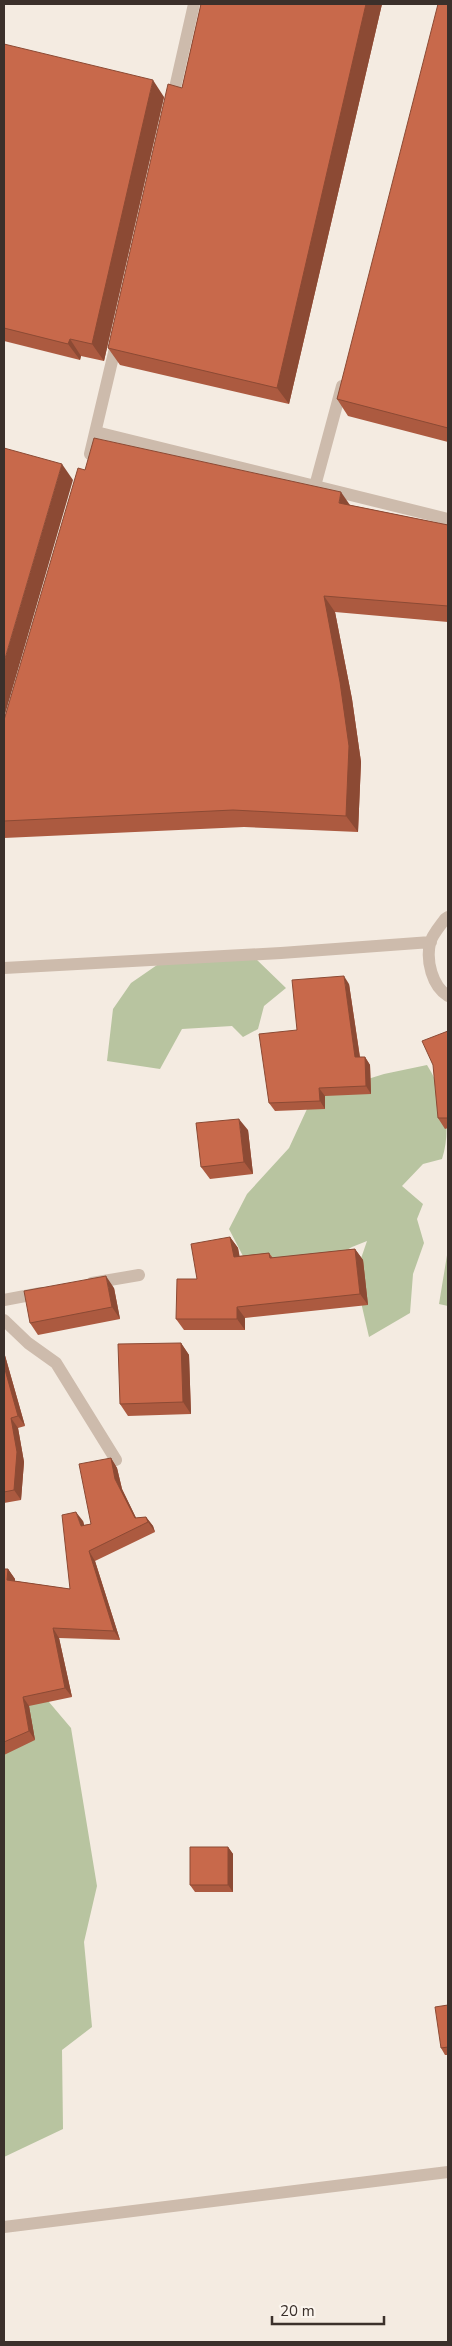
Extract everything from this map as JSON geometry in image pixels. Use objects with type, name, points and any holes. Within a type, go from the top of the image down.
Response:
[{"type":"street","points":[[170,111],[194,4]]},
{"type":"street","points":[[85,470],[96,432],[120,325]]},
{"type":"street","points":[[315,486],[346,370]]},
{"type":"street","points":[[96,432],[448,519]]},
{"type":"street","points":[[448,917],[444,919],[430,942],[430,969],[442,992],[448,996]]},
{"type":"street","points":[[4,968],[281,953],[430,942]]},
{"type":"street","points":[[81,1286],[139,1275]]},
{"type":"street","points":[[4,1300],[52,1291]]},
{"type":"street","points":[[4,1320],[28,1343],[56,1363],[116,1460]]},
{"type":"street","points":[[4,2227],[448,2172]]},
{"type":"green space","points":[[173,954],[256,959],[286,988],[264,1006],[258,1029],[243,1037],[232,1026],[182,1029],[160,1069],[107,1061],[113,1009],[131,983]]},
{"type":"green space","points":[[427,1065],[442,1099],[445,1111],[446,1135],[442,1159],[423,1164],[402,1186],[423,1204],[417,1219],[424,1243],[413,1274],[410,1313],[369,1337],[355,1276],[367,1241],[352,1247],[315,1268],[245,1260],[229,1229],[247,1194],[289,1148],[313,1096],[384,1074]]},
{"type":"green space","points":[[448,1249],[448,1306],[439,1304]]},
{"type":"green space","points":[[4,1652],[10,1656],[71,1728],[97,1886],[84,1942],[92,2027],[62,2050],[63,2129],[4,2157]]},
{"type":"building","points":[[201,4],[366,4],[277,388],[108,348],[168,84],[182,88]]},
{"type":"building","points":[[438,4],[448,4],[448,428],[337,399]]},
{"type":"building","points":[[4,44],[153,80],[92,344],[70,339],[68,344],[4,328]]},
{"type":"building","points":[[94,438],[341,492],[339,503],[448,525],[448,606],[324,596],[340,682],[349,746],[346,816],[233,810],[4,821],[4,720],[78,468],[85,470]]},
{"type":"building","points":[[4,448],[62,464],[4,662]]},
{"type":"building","points":[[344,976],[355,1057],[365,1057],[366,1086],[319,1088],[320,1101],[269,1103],[259,1034],[297,1030],[292,980]]},
{"type":"building","points":[[448,1031],[448,1118],[438,1118],[433,1065],[422,1041]]},
{"type":"building","points":[[239,1119],[244,1162],[201,1167],[196,1123]]},
{"type":"building","points":[[230,1237],[234,1257],[269,1253],[270,1258],[355,1249],[360,1294],[237,1307],[237,1319],[176,1319],[177,1279],[197,1279],[191,1244]]},
{"type":"building","points":[[106,1276],[112,1307],[30,1323],[24,1291]]},
{"type":"building","points":[[181,1343],[183,1402],[120,1404],[118,1344]]},
{"type":"building","points":[[4,1366],[18,1416],[11,1418],[17,1452],[14,1490],[4,1492]]},
{"type":"building","points":[[111,1458],[115,1479],[135,1518],[146,1517],[148,1522],[89,1551],[114,1631],[53,1628],[65,1688],[23,1697],[29,1731],[4,1742],[4,1569],[8,1569],[7,1580],[70,1589],[62,1515],[76,1512],[81,1526],[91,1524],[79,1464]]},
{"type":"building","points":[[190,1847],[228,1847],[228,1885],[190,1885]]},
{"type":"building","points":[[448,2005],[448,2047],[441,2048],[435,2007]]}]
